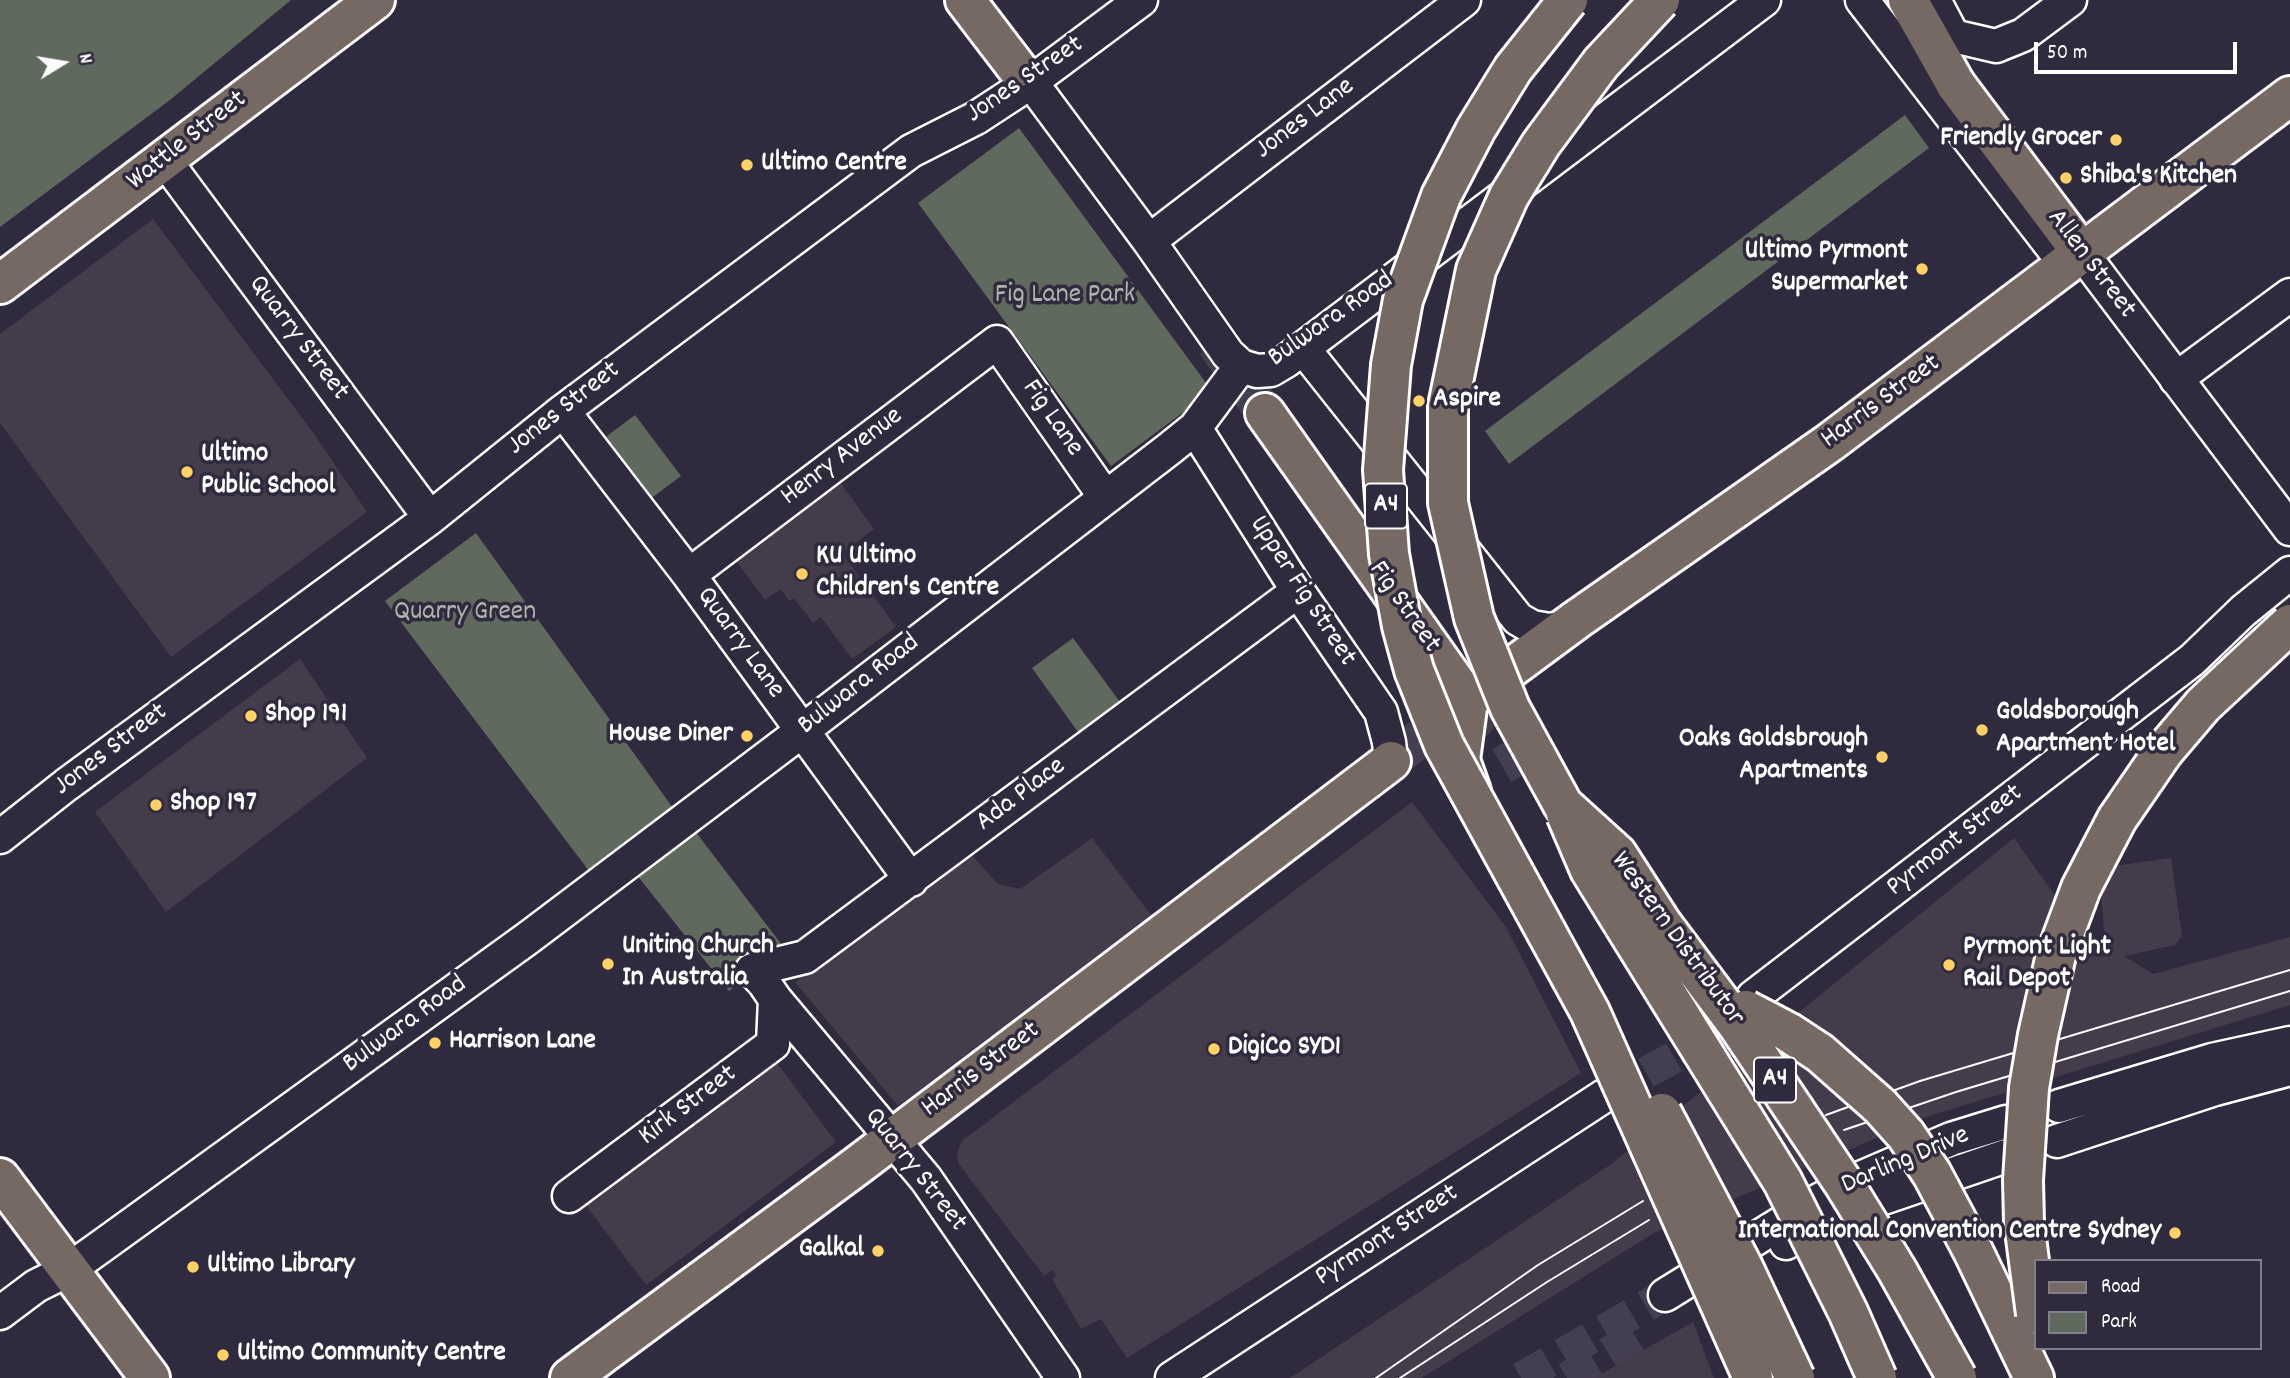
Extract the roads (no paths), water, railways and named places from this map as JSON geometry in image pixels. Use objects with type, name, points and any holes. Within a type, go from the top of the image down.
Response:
[{"type":"main road","name":"Wattle Street","points":[[0,284],[375,0]]},
{"type":"main road","points":[[965,0],[1024,75]]},
{"type":"main road","name":"A4","points":[[1568,0],[1513,69],[1476,129],[1440,196],[1403,300],[1391,365],[1383,470],[1389,554],[1402,626],[1414,670],[1450,757],[1590,1012],[1753,1378]]},
{"type":"main road","name":"Western Distributor","points":[[1660,0],[1601,63],[1541,144],[1509,197],[1476,270],[1448,406],[1448,503],[1474,618],[1510,708],[1563,805],[1617,853],[1662,924],[1737,1024],[1897,1270],[1957,1378]]},
{"type":"main road","points":[[1908,0],[1956,85]]},
{"type":"main road","name":"Allen Street","points":[[1956,85],[2074,259]]},
{"type":"main road","name":"Harris Street","points":[[1468,700],[1829,443],[2290,96]]},
{"type":"main road","name":"Fig Street","points":[[1265,414],[1468,700]]},
{"type":"main road","points":[[2035,1306],[2024,1223],[2023,1180],[2029,1088],[2056,955],[2081,888],[2118,819],[2163,752],[2203,705],[2290,624]]},
{"type":"main road","points":[[1468,700],[1460,760],[1498,861],[1775,1378]]},
{"type":"main road","name":"Harris Street","points":[[570,1378],[892,1139],[1391,761]]},
{"type":"main road","points":[[1563,805],[1590,870],[1783,1182],[1877,1378]]},
{"type":"main road","points":[[1750,1003],[1820,1053],[1880,1105],[1906,1135],[1944,1196],[2034,1378]]},
{"type":"main road","points":[[1590,1012],[1619,1044],[1659,1107],[1742,1267],[1795,1378]]},
{"type":"main road","points":[[0,1178],[150,1378]]},
{"type":"main road","points":[[2046,1350],[2054,1378]]},
{"type":"street","name":"Jones Street","points":[[0,837],[76,777],[430,518],[563,411],[911,151],[976,118],[1024,75],[1141,0]]},
{"type":"street","name":"Jones Lane","points":[[1149,241],[1464,0]]},
{"type":"street","name":"Bulwara Road","points":[[0,1313],[36,1286],[68,1270],[528,938],[802,731],[1195,428],[1241,366],[1257,371],[1271,370],[1303,348],[1764,0]]},
{"type":"street","name":"Allen Street","points":[[1862,0],[2176,379],[2290,529]]},
{"type":"street","name":"Allen Street","points":[[1890,0],[1956,85]]},
{"type":"street","points":[[1934,0],[1953,36],[1996,46],[2023,34],[2070,0]]},
{"type":"street","points":[[1024,75],[1149,241],[1228,354],[1241,366]]},
{"type":"street","name":"Quarry Street","points":[[164,159],[430,518]]},
{"type":"street","points":[[2176,379],[2290,295]]},
{"type":"street","name":"Fig Lane","points":[[997,342],[1105,497]]},
{"type":"street","name":"Henry Avenue","points":[[689,575],[997,342]]},
{"type":"street","points":[[1303,348],[1518,619],[1549,630],[1567,627]]},
{"type":"street","name":"Quarry Lane","points":[[563,411],[689,575],[911,880]]},
{"type":"street","name":"Upper Fig Street","points":[[1195,428],[1298,591],[1381,712],[1391,761]]},
{"type":"street","name":"Pyrmont Street","points":[[1750,1003],[2192,660],[2243,611],[2290,572]]},
{"type":"street","name":"Ada Place","points":[[765,985],[752,970],[805,957],[1298,591]]},
{"type":"street","name":"Pyrmont Street","points":[[2192,660],[2244,631]]},
{"type":"street","name":"Quarry Street","points":[[765,985],[926,1180],[1063,1378]]},
{"type":"street","name":"Kirk Street","points":[[569,1196],[773,1044],[765,985]]},
{"type":"street","points":[[2059,1106],[2212,1060],[2290,1043]]},
{"type":"street","points":[[2057,1141],[2215,1089],[2290,1069]]},
{"type":"street","name":"Pyrmont Street","points":[[1172,1378],[1604,1096]]},
{"type":"street","name":"Darling Drive","points":[[2006,1122],[1951,1139],[1856,1180],[1812,1204],[1670,1304],[1821,1224],[1883,1198],[2006,1156]]},
{"type":"tunnel","points":[[1215,343],[1265,413]]},
{"type":"tunnel","points":[[2244,631],[2274,619],[2290,616]]},
{"type":"tunnel","points":[[1468,700],[1506,735],[1528,773]]},
{"type":"tunnel","points":[[1391,761],[1461,706]]},
{"type":"tunnel","points":[[1604,1096],[1680,1054],[1749,1001]]},
{"type":"tunnel","points":[[1521,1378],[1665,1295]]},
{"type":"tunnel","points":[[1567,1378],[1641,1333]]},
{"type":"tram line","points":[[1826,1115],[1920,1081],[2290,970]]},
{"type":"tram line","points":[[1844,1130],[1956,1092],[2290,991]]},
{"type":"tram line","points":[[1376,1378],[1538,1265],[1643,1201]]},
{"type":"tram line","points":[[1400,1378],[1547,1282],[1649,1220]]},
{"type":"place","name":"Friendly Grocer","points":[[2116,140]]},
{"type":"place","name":"Ultimo Centre","points":[[747,165]]},
{"type":"place","name":"Shiba's Kitchen","points":[[2066,178]]},
{"type":"place","name":"Ultimo Pyrmont Supermarket","points":[[1922,269]]},
{"type":"place","name":"Aspire","points":[[1419,401]]},
{"type":"place","name":"Ultimo Public School","points":[[187,472]]},
{"type":"place","name":"KU Ultimo Children's Centre","points":[[802,574]]},
{"type":"place","name":"Shop 191","points":[[251,716]]},
{"type":"place","name":"Goldsborough Apartment Hotel","points":[[1982,730]]},
{"type":"place","name":"House Diner","points":[[747,736]]},
{"type":"place","name":"Oaks Goldsbrough Apartments","points":[[1882,757]]},
{"type":"place","name":"Shop 197","points":[[156,805]]},
{"type":"place","name":"Uniting Church In Australia","points":[[608,964]]},
{"type":"place","name":"Pyrmont Light Rail Depot","points":[[1949,965]]},
{"type":"place","name":"Harrison Lane","points":[[435,1043]]},
{"type":"place","name":"DigiCo SYD1","points":[[1214,1049]]},
{"type":"place","name":"International Convention Centre Sydney","points":[[2175,1233]]},
{"type":"place","name":"Galkal","points":[[878,1251]]},
{"type":"place","name":"Ultimo Library","points":[[193,1267]]},
{"type":"place","name":"Ultimo Community Centre","points":[[223,1355]]},
{"type":"park label","name":"Fig Lane Park","points":[[1065,297]]},
{"type":"park label","name":"Quarry Green","points":[[465,614]]}]
